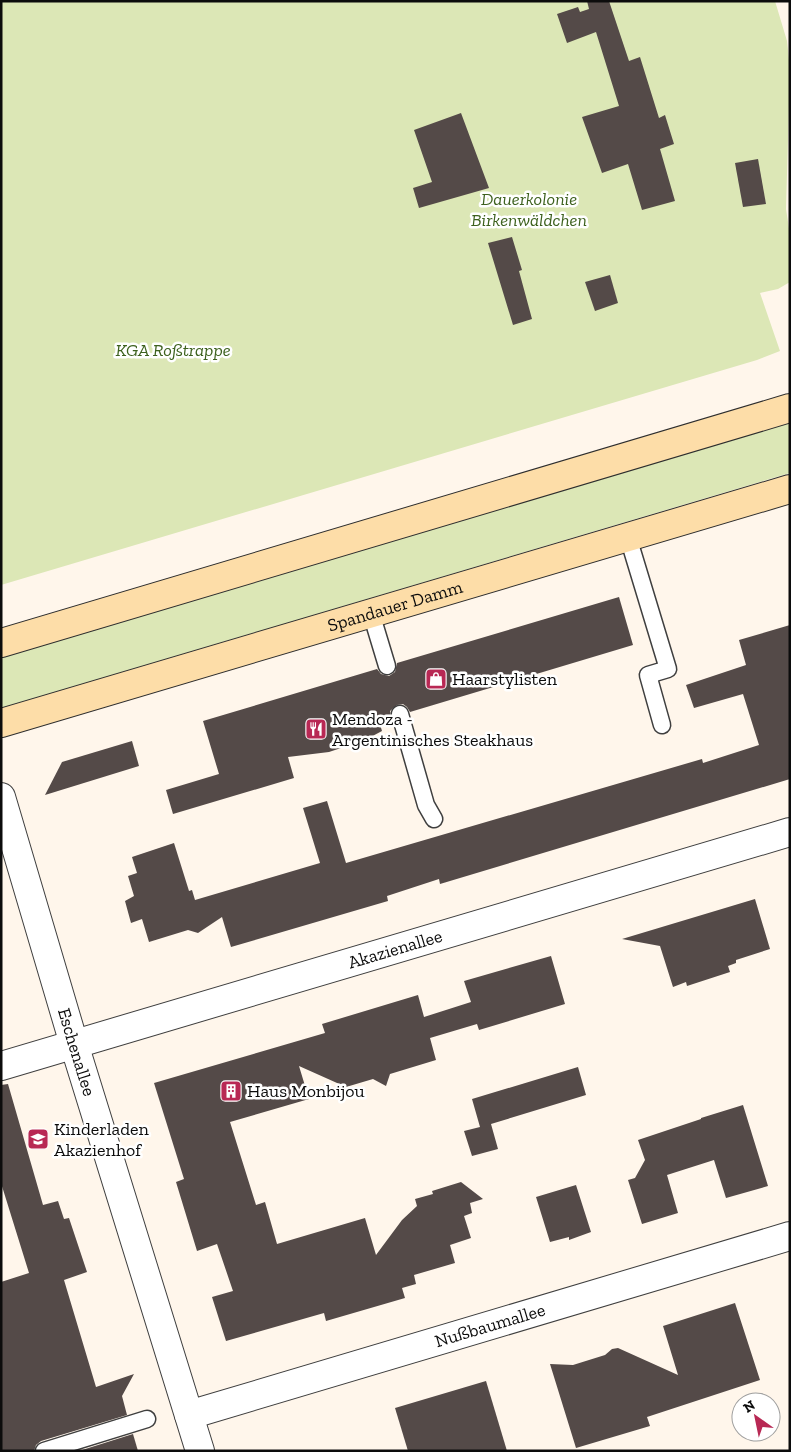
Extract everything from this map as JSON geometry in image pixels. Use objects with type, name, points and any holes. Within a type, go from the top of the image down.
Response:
[{"type":"main road","points":[[1,642],[790,408]]},
{"type":"main road","name":"Spandauer Damm","points":[[1,723],[790,489]]},
{"type":"street","name":"Eschenallee","points":[[1,797],[74,1044],[200,1451]]},
{"type":"street","name":"Akazienallee","points":[[1,1066],[790,832]]},
{"type":"street","name":"Nußbaumallee","points":[[189,1415],[790,1236]]},
{"type":"lane","points":[[628,537],[668,669],[648,675],[662,725]]},
{"type":"lane","points":[[371,613],[387,666]]},
{"type":"lane","points":[[400,714],[426,805],[434,820]]},
{"type":"lane","points":[[44,1451],[147,1420]]},
{"type":"green space","points":[[1,1],[775,1],[787,41],[790,69],[786,209],[790,235],[790,282],[778,289],[760,293],[780,351],[757,360],[1,585]]},
{"type":"green space","points":[[790,423],[790,473],[1,708],[1,658]]},
{"type":"building","points":[[587,1],[609,1],[629,61],[640,57],[659,118],[665,115],[674,144],[660,149],[675,201],[642,210],[628,164],[602,173],[582,117],[619,106],[596,32],[567,43],[557,14],[578,7],[580,12],[589,9]]},
{"type":"building","points":[[461,113],[489,188],[419,208],[413,188],[432,182],[414,130]]},
{"type":"building","points":[[758,159],[766,204],[743,207],[735,163]]},
{"type":"building","points":[[512,237],[522,270],[519,271],[532,319],[513,325],[488,243]]},
{"type":"building","points":[[610,275],[618,303],[595,311],[585,282]]},
{"type":"building","points":[[619,597],[633,645],[410,712],[403,704],[397,705],[390,711],[391,717],[379,721],[382,731],[365,740],[329,752],[288,757],[294,778],[173,814],[166,790],[219,774],[203,721],[377,669],[381,674],[389,676],[395,672],[397,663]]},
{"type":"building","points":[[790,625],[790,779],[440,884],[439,879],[387,896],[388,901],[231,947],[222,917],[198,933],[188,930],[149,942],[142,919],[131,923],[125,901],[134,896],[128,876],[137,873],[132,857],[174,843],[189,891],[192,890],[195,900],[320,863],[303,808],[327,801],[346,863],[702,759],[703,763],[759,745],[743,694],[694,708],[686,685],[746,665],[739,640]]},
{"type":"building","points":[[132,741],[139,766],[45,795],[62,762]]},
{"type":"building","points":[[755,899],[770,949],[736,960],[736,963],[728,966],[730,972],[687,986],[686,982],[673,987],[660,946],[622,939]]},
{"type":"building","points":[[551,956],[565,1004],[479,1030],[477,1024],[430,1038],[436,1060],[390,1074],[386,1086],[373,1079],[346,1087],[299,1066],[309,1099],[230,1122],[256,1205],[265,1202],[277,1244],[365,1218],[376,1255],[402,1220],[417,1206],[415,1199],[433,1194],[432,1191],[461,1182],[483,1199],[470,1203],[472,1213],[464,1216],[471,1238],[450,1245],[455,1263],[414,1275],[416,1284],[402,1288],[405,1298],[326,1321],[324,1313],[226,1341],[212,1297],[233,1291],[217,1244],[197,1251],[176,1182],[184,1179],[154,1083],[325,1033],[322,1024],[418,995],[424,1017],[471,1002],[464,981]]},
{"type":"building","points":[[578,1067],[586,1095],[491,1124],[498,1149],[472,1156],[464,1131],[480,1127],[472,1099]]},
{"type":"building","points":[[8,1084],[43,1205],[58,1201],[64,1219],[69,1218],[87,1272],[64,1280],[96,1387],[134,1374],[122,1396],[127,1415],[41,1441],[36,1445],[34,1451],[1,1451],[1,1282],[29,1273],[1,1183],[1,1085]]},
{"type":"building","points":[[743,1105],[768,1186],[726,1198],[714,1160],[667,1175],[678,1213],[642,1224],[628,1180],[635,1178],[645,1160],[638,1140]]},
{"type":"building","points":[[576,1185],[591,1232],[569,1240],[569,1237],[550,1242],[536,1197]]},
{"type":"building","points":[[735,1303],[760,1380],[647,1417],[650,1426],[576,1448],[550,1364],[573,1365],[605,1355],[612,1349],[618,1348],[678,1375],[663,1326]]},
{"type":"building","points":[[486,1381],[507,1451],[408,1451],[395,1408]]},
{"type":"building","points":[[133,1434],[138,1451],[79,1451]]},
{"type":"place","name":"Haarstylisten","points":[[436,679]]},
{"type":"place","name":"Mendoza - Argentinisches Steakhaus","points":[[316,729]]},
{"type":"place","name":"Haus Monbijou","points":[[231,1091]]},
{"type":"place","name":"Kinderladen Akazienhof","points":[[38,1139]]},
{"type":"park label","name":"Dauerkolonie Birkenwäldchen","points":[[529,209]]},
{"type":"park label","name":"KGA Roßtrappe","points":[[173,350]]}]
